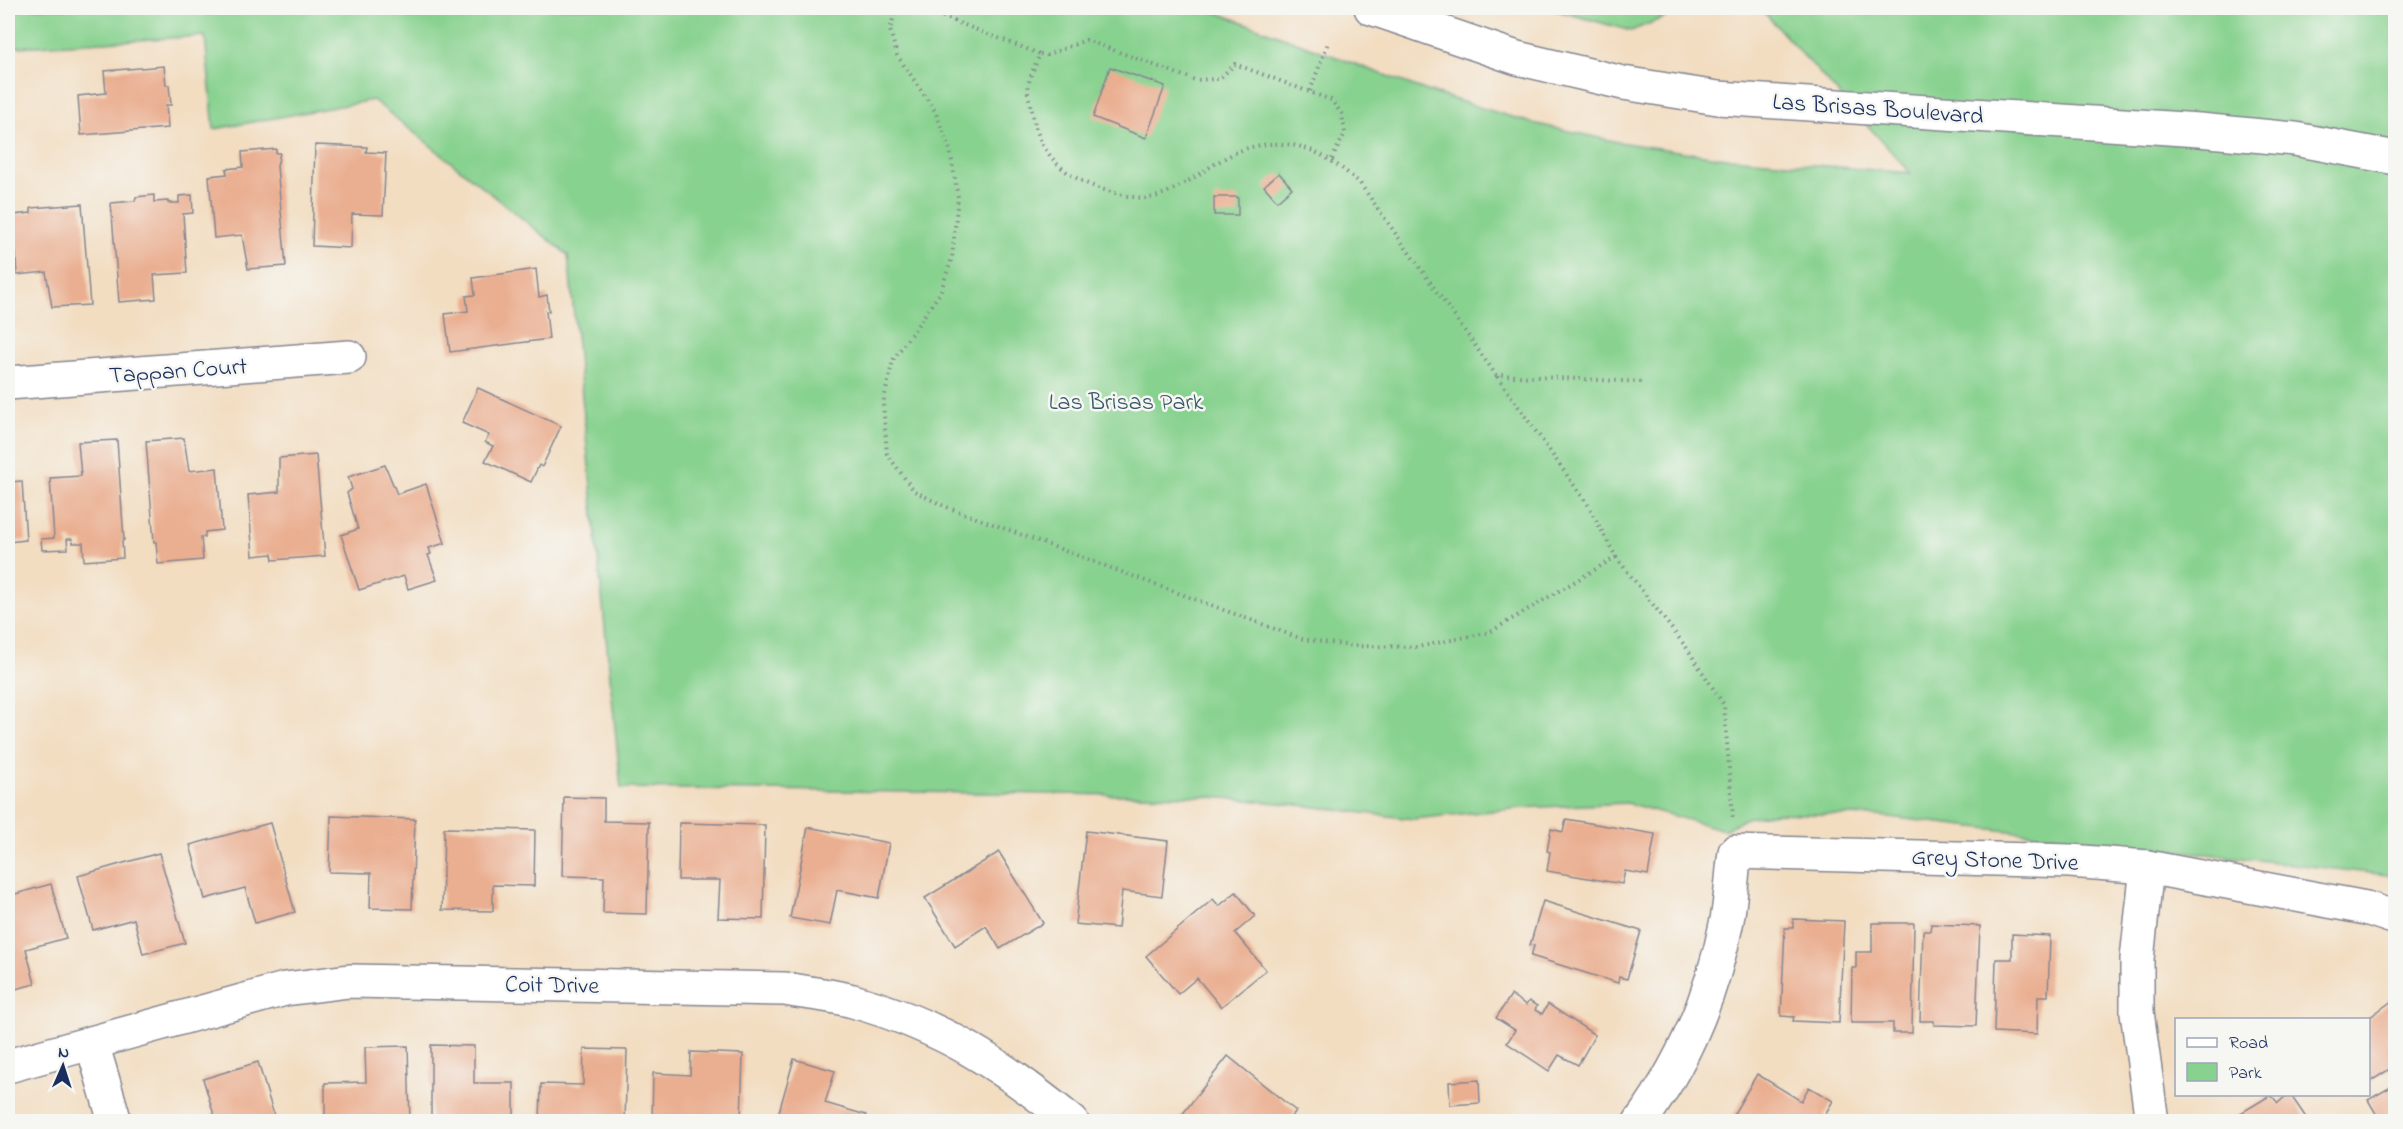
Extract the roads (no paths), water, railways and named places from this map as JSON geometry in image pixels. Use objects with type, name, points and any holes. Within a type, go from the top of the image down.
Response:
[{"type":"street","name":"Las Brisas Boulevard","points":[[1371,8],[1517,58],[1623,83],[1718,98],[2199,129],[2295,139],[2396,158]]},
{"type":"street","name":"Tappan Court","points":[[8,383],[349,357]]},
{"type":"street","name":"Grey Stone Drive","points":[[1640,1122],[1655,1102],[1687,1044],[1710,985],[1727,919],[1735,852],[2070,861],[2147,867],[2366,908],[2396,918]]},
{"type":"street","points":[[2147,867],[2137,959],[2137,1012],[2152,1122]]},
{"type":"street","name":"Coit Drive","points":[[8,1066],[285,989],[349,981],[785,989],[851,1000],[923,1025],[970,1047],[1023,1082],[1072,1122]]},
{"type":"street","points":[[92,1043],[115,1122]]},
{"type":"park label","name":"Las Brisas Park","points":[[1126,401]]}]
